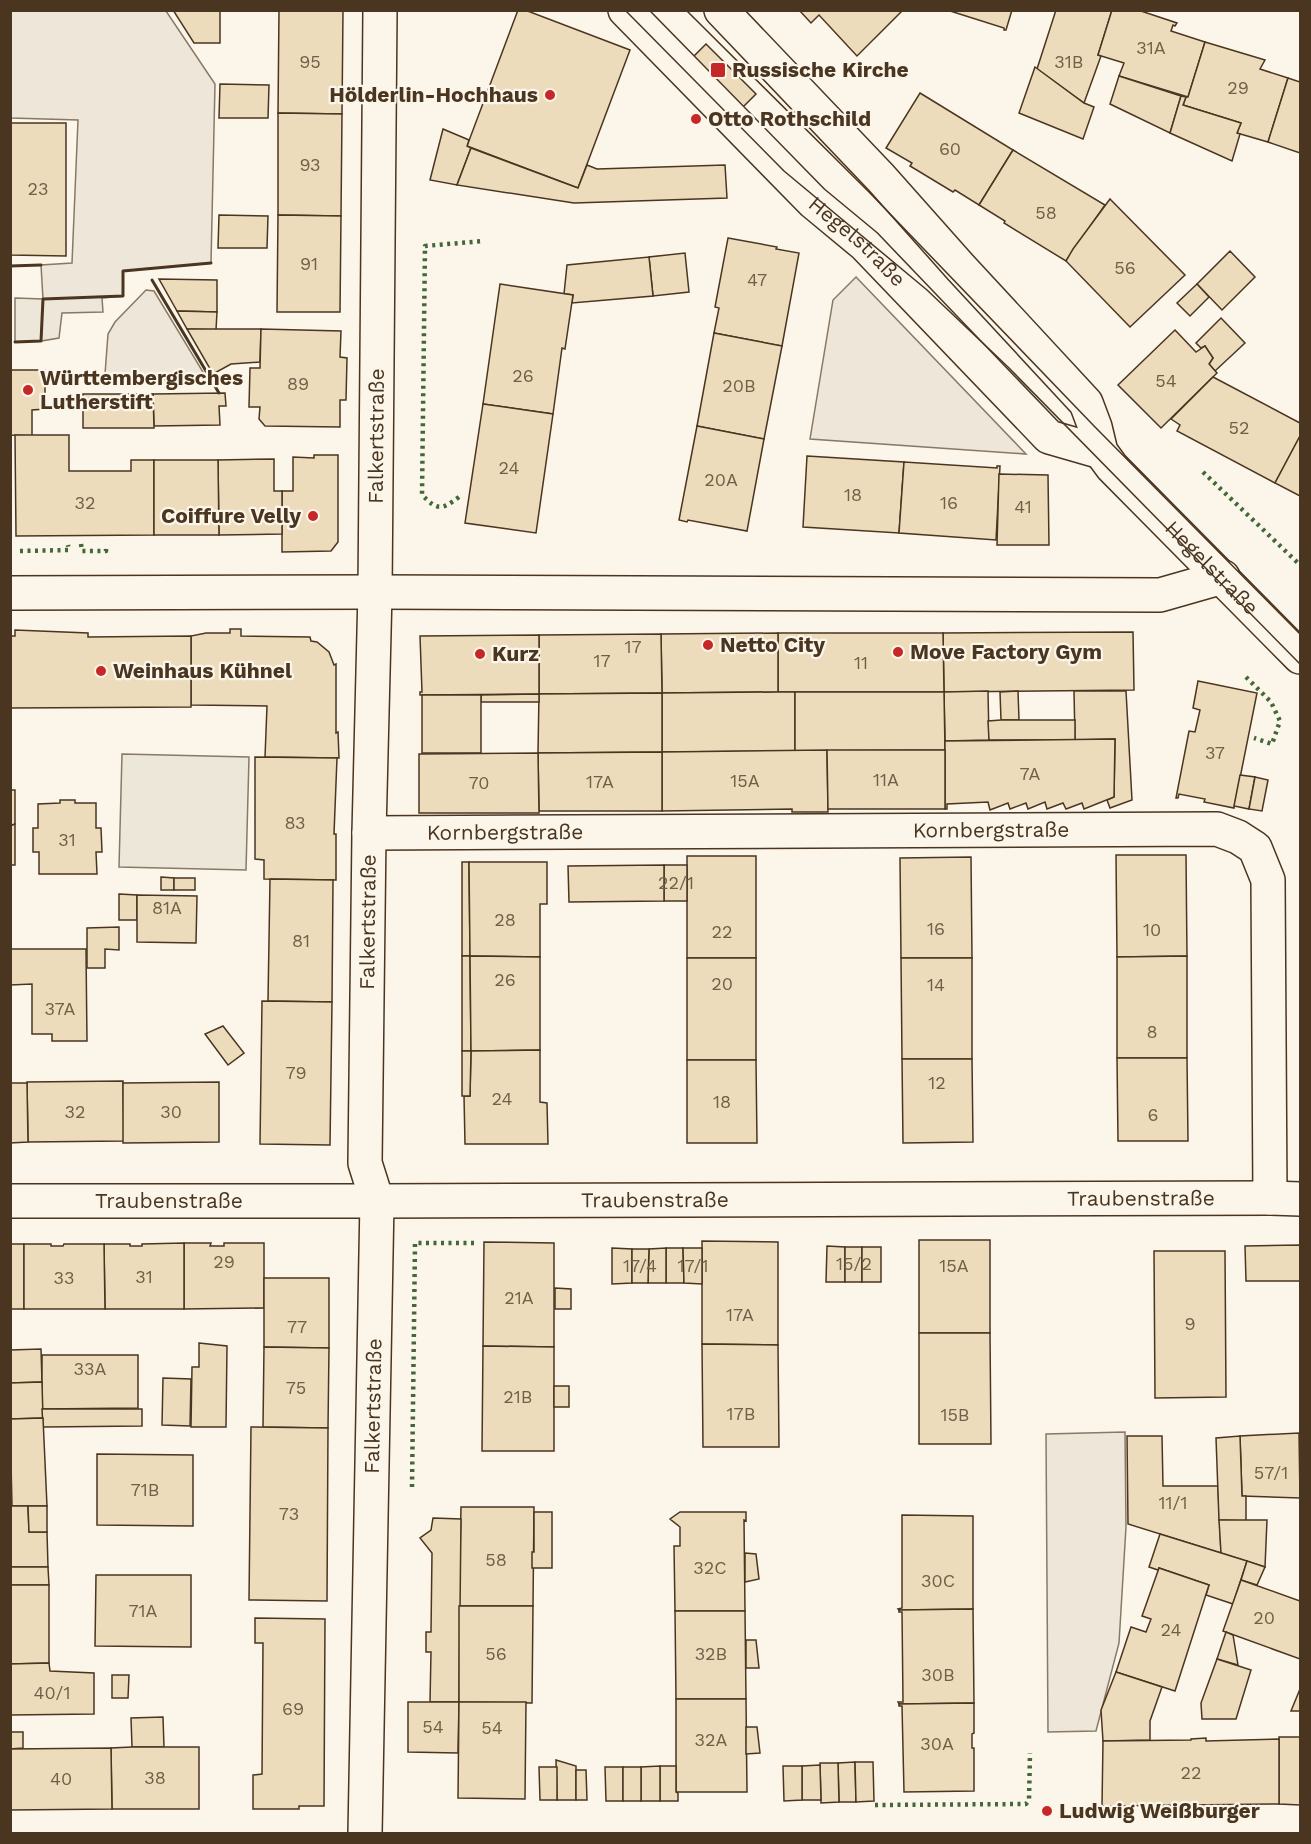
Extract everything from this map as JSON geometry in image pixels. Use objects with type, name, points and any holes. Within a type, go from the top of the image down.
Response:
[{"type":"street","name":"Falkertstraße","points":[[365,1833],[377,1201],[365,1163],[375,592],[380,10]]},
{"type":"street","name":"Hegelstraße","points":[[624,10],[813,202],[865,245],[1049,437],[1101,452]]},
{"type":"street","name":"Hegelstraße","points":[[721,10],[881,178],[1086,403],[1101,452],[1112,467],[1300,657]]},
{"type":"street","points":[[10,593],[1160,595],[1223,577]]},
{"type":"street","name":"Kornbergstraße","points":[[369,833],[1217,829],[1238,837],[1255,848],[1268,880],[1286,1199]]},
{"type":"street","name":"Traubenstraße","points":[[10,1201],[1286,1199]]},
{"type":"shaded area","points":[[11,11],[166,11],[215,84],[211,263],[123,271],[123,296],[102,298],[103,312],[62,313],[59,338],[41,341],[43,299],[41,265],[72,263],[78,120],[11,118]]},
{"type":"shaded area","points":[[856,277],[1026,454],[810,439],[833,300]]},
{"type":"shaded area","points":[[146,290],[154,291],[206,377],[115,383],[108,380],[105,374],[108,334],[115,322]]},
{"type":"shaded area","points":[[15,298],[43,299],[41,341],[15,342]]},
{"type":"shaded area","points":[[122,754],[249,757],[246,870],[119,867]]},
{"type":"shaded area","points":[[1125,1432],[1126,1527],[1119,1643],[1096,1731],[1048,1732],[1046,1434]]},
{"type":"building","points":[[173,10],[220,10],[220,43],[194,43]]},
{"type":"building","points":[[279,10],[343,10],[342,114],[278,113]]},
{"type":"building","name":"Hölderlin-Hochhaus","points":[[518,10],[525,10],[630,50],[578,188],[467,146]]},
{"type":"building","points":[[799,10],[903,10],[857,56],[819,15],[811,23]]},
{"type":"building","points":[[947,10],[1012,10],[1006,30],[1004,30],[1004,28]]},
{"type":"building","points":[[1056,10],[1112,10],[1098,55],[1101,56],[1084,103],[1037,69]]},
{"type":"building","points":[[1112,10],[1138,10],[1177,23],[1173,25],[1171,31],[1205,42],[1188,97],[1119,76],[1124,63],[1098,55]]},
{"type":"building","points":[[1205,42],[1265,60],[1260,69],[1288,78],[1268,142],[1237,133],[1241,123],[1183,105],[1188,97]]},
{"type":"building","points":[[706,44],[756,94],[741,109],[692,58]]},
{"type":"building","points":[[1035,67],[1084,103],[1094,107],[1083,139],[1019,113]]},
{"type":"building","points":[[1119,76],[1181,96],[1170,133],[1110,104]]},
{"type":"building","points":[[1288,78],[1300,82],[1300,153],[1268,142]]},
{"type":"building","points":[[220,84],[269,85],[268,118],[219,118]]},
{"type":"building","points":[[920,93],[1013,150],[979,205],[910,166],[912,163],[886,148]]},
{"type":"building","points":[[1181,96],[1186,97],[1183,105],[1241,123],[1232,161],[1170,133]]},
{"type":"building","points":[[278,113],[342,114],[341,216],[278,215]]},
{"type":"building","points":[[10,123],[66,123],[66,256],[10,255]]},
{"type":"building","points":[[443,129],[469,140],[467,146],[471,148],[457,185],[430,180]]},
{"type":"building","points":[[471,148],[578,188],[587,165],[597,169],[725,165],[727,198],[574,203],[457,185]]},
{"type":"building","points":[[1013,150],[1105,205],[1066,261],[979,205]]},
{"type":"building","points":[[1110,199],[1185,275],[1130,327],[1066,261]]},
{"type":"building","points":[[219,215],[268,216],[267,248],[218,248]]},
{"type":"building","points":[[278,215],[341,216],[340,312],[277,312]]},
{"type":"building","points":[[728,238],[799,253],[782,346],[714,333],[719,308],[715,307]]},
{"type":"building","points":[[1230,251],[1255,277],[1222,310],[1197,284]]},
{"type":"building","points":[[685,253],[689,292],[653,296],[649,257]]},
{"type":"building","points":[[649,257],[653,296],[572,303],[573,295],[564,294],[567,265]]},
{"type":"building","points":[[159,279],[217,280],[217,312],[177,311]]},
{"type":"building","points":[[500,284],[573,295],[565,349],[562,348],[553,414],[483,404]]},
{"type":"building","points":[[1197,284],[1209,297],[1190,316],[1177,303]]},
{"type":"building","points":[[177,311],[217,312],[216,330],[187,329]]},
{"type":"building","points":[[1221,318],[1245,343],[1215,371],[1209,364],[1213,358],[1205,346],[1201,348],[1196,343]]},
{"type":"building","points":[[187,329],[261,329],[260,362],[231,364],[213,374]]},
{"type":"building","points":[[261,329],[341,331],[340,357],[347,358],[346,400],[340,400],[340,427],[265,426],[259,419],[260,407],[249,407],[250,368],[260,368]]},
{"type":"building","points":[[1175,330],[1196,352],[1205,346],[1213,358],[1209,364],[1217,373],[1161,428],[1118,385]]},
{"type":"building","points":[[714,333],[782,346],[764,439],[697,426]]},
{"type":"building","name":"Württembergisches Lutherstift","points":[[10,370],[45,370],[45,409],[32,410],[32,436],[10,435]]},
{"type":"building","points":[[1213,377],[1300,423],[1300,436],[1275,483],[1177,431],[1180,425],[1171,419]]},
{"type":"building","points":[[225,393],[226,406],[219,406],[220,425],[154,426],[153,394]]},
{"type":"building","points":[[83,394],[153,394],[154,428],[83,428]]},
{"type":"building","points":[[483,404],[553,414],[536,533],[465,523]]},
{"type":"building","points":[[697,426],[764,439],[747,531],[679,520]]},
{"type":"building","points":[[15,435],[69,435],[69,471],[131,471],[131,460],[154,460],[154,535],[16,536]]},
{"type":"building","points":[[1300,436],[1300,496],[1275,483]]},
{"type":"building","points":[[314,455],[338,455],[338,542],[331,551],[282,552],[282,491],[293,491],[293,457],[314,458]]},
{"type":"building","points":[[807,456],[904,462],[899,533],[803,527]]},
{"type":"building","points":[[274,459],[274,491],[282,491],[282,534],[219,535],[218,460]]},
{"type":"building","points":[[154,460],[218,460],[219,535],[154,535]]},
{"type":"building","points":[[904,462],[997,468],[1000,466],[996,540],[899,533]]},
{"type":"building","points":[[999,474],[1048,475],[1049,545],[997,545]]},
{"type":"building","points":[[230,629],[241,629],[241,636],[310,637],[311,641],[317,642],[329,652],[334,665],[336,664],[336,733],[338,732],[339,758],[265,757],[267,706],[191,705],[191,636],[206,633],[230,633]]},
{"type":"building","name":"Weinhaus Kühnel","points":[[15,630],[88,633],[88,637],[191,636],[191,707],[10,708],[10,636],[15,636]]},
{"type":"building","points":[[1133,632],[1134,690],[944,692],[943,633]]},
{"type":"building","points":[[778,633],[943,633],[944,692],[778,692]]},
{"type":"building","points":[[778,633],[778,692],[662,693],[661,634]]},
{"type":"building","points":[[661,634],[662,693],[539,694],[539,635]]},
{"type":"building","name":"Kurz","points":[[539,635],[539,694],[420,695],[422,692],[420,636]]},
{"type":"building","points":[[1198,681],[1257,693],[1234,808],[1179,794],[1176,798],[1189,731],[1195,732],[1200,710],[1193,708]]},
{"type":"building","points":[[988,691],[989,740],[945,741],[944,692]]},
{"type":"building","points":[[1018,691],[1019,720],[1001,720],[1000,692]]},
{"type":"building","points":[[1074,691],[1126,691],[1132,800],[1110,808],[1107,800],[1114,797],[1115,739],[1075,740]]},
{"type":"building","points":[[795,692],[795,751],[662,752],[662,693]]},
{"type":"building","points":[[795,692],[944,692],[945,750],[795,751]]},
{"type":"building","points":[[662,693],[662,752],[538,753],[539,694]]},
{"type":"building","points":[[539,694],[539,702],[481,702],[481,695]]},
{"type":"building","points":[[422,695],[481,695],[481,753],[422,753]]},
{"type":"building","points":[[1075,720],[1075,740],[989,740],[988,721]]},
{"type":"building","points":[[1115,739],[1114,797],[1084,809],[1082,803],[1066,809],[1063,803],[1047,809],[1045,802],[1028,809],[1026,803],[1010,809],[1008,803],[990,810],[988,802],[947,804],[947,809],[945,809],[945,741]]},
{"type":"building","points":[[827,750],[828,812],[792,812],[792,809],[662,811],[662,752]]},
{"type":"building","points":[[827,750],[945,750],[945,809],[828,809]]},
{"type":"building","points":[[662,752],[662,811],[539,811],[538,753]]},
{"type":"building","points":[[538,753],[539,813],[419,813],[419,754]]},
{"type":"building","points":[[255,757],[337,758],[334,834],[336,834],[336,880],[264,879],[264,860],[255,859]]},
{"type":"building","points":[[1240,775],[1255,777],[1249,809],[1234,806]]},
{"type":"building","points":[[1255,777],[1268,780],[1262,811],[1249,809]]},
{"type":"building","points":[[10,790],[15,790],[15,824],[10,826]]},
{"type":"building","points":[[60,800],[96,803],[96,828],[101,828],[102,852],[96,852],[97,874],[39,874],[39,852],[33,852],[33,828],[38,828],[38,804],[60,803]]},
{"type":"building","points":[[15,824],[15,865],[10,865],[10,826]]},
{"type":"building","points":[[1116,855],[1186,855],[1187,956],[1117,957]]},
{"type":"building","points":[[687,856],[756,856],[756,958],[687,958]]},
{"type":"building","points":[[971,857],[972,958],[901,958],[900,858]]},
{"type":"building","points":[[462,862],[469,862],[470,956],[462,956]]},
{"type":"building","points":[[469,862],[547,862],[547,904],[540,904],[540,957],[470,956]]},
{"type":"building","points":[[664,865],[687,865],[687,901],[664,901]]},
{"type":"building","points":[[664,865],[664,901],[569,902],[568,866]]},
{"type":"building","points":[[161,877],[174,878],[174,890],[161,890]]},
{"type":"building","points":[[174,878],[195,878],[195,890],[174,890]]},
{"type":"building","points":[[270,879],[333,880],[332,1002],[268,1001]]},
{"type":"building","points":[[119,894],[137,895],[137,920],[119,920]]},
{"type":"building","points":[[137,895],[197,896],[196,943],[137,942]]},
{"type":"building","points":[[119,927],[119,950],[105,949],[105,968],[87,968],[87,928]]},
{"type":"building","points":[[10,949],[86,949],[87,1041],[52,1041],[52,1034],[32,1034],[32,984],[10,985]]},
{"type":"building","points":[[462,956],[470,956],[471,1051],[462,1051]]},
{"type":"building","points":[[470,956],[540,957],[540,1050],[471,1051]]},
{"type":"building","points":[[1187,956],[1187,1058],[1117,1058],[1117,957]]},
{"type":"building","points":[[687,958],[756,958],[756,1060],[687,1060]]},
{"type":"building","points":[[901,958],[972,958],[972,1059],[902,1059]]},
{"type":"building","points":[[262,1001],[332,1002],[330,1145],[260,1144]]},
{"type":"building","points":[[223,1026],[244,1053],[228,1065],[205,1034]]},
{"type":"building","points":[[540,1050],[540,1102],[547,1103],[548,1144],[465,1144],[464,1096],[470,1096],[471,1051]]},
{"type":"building","points":[[462,1051],[471,1051],[470,1096],[462,1096]]},
{"type":"building","points":[[1117,1058],[1187,1058],[1188,1141],[1118,1141]]},
{"type":"building","points":[[902,1059],[972,1059],[973,1142],[903,1143]]},
{"type":"building","points":[[687,1060],[756,1060],[757,1143],[687,1143]]},
{"type":"building","points":[[123,1081],[124,1141],[28,1142],[27,1082]]},
{"type":"building","points":[[219,1082],[219,1142],[123,1143],[123,1083]]},
{"type":"building","points":[[10,1083],[27,1083],[28,1142],[10,1143]]},
{"type":"building","points":[[919,1240],[990,1240],[990,1333],[919,1333]]},
{"type":"building","points":[[702,1241],[778,1242],[778,1345],[702,1344]]},
{"type":"building","points":[[484,1242],[554,1243],[554,1347],[483,1346]]},
{"type":"building","points":[[184,1243],[211,1243],[210,1246],[224,1246],[224,1243],[264,1243],[264,1308],[184,1309]]},
{"type":"building","points":[[184,1243],[184,1309],[105,1309],[104,1244],[142,1246],[142,1244]]},
{"type":"building","points":[[10,1244],[24,1244],[24,1309],[10,1309]]},
{"type":"building","points":[[24,1244],[63,1246],[64,1244],[104,1244],[105,1309],[24,1309]]},
{"type":"building","points":[[1300,1245],[1300,1281],[1246,1281],[1245,1246]]},
{"type":"building","points":[[827,1246],[845,1247],[845,1282],[826,1282]]},
{"type":"building","points":[[845,1247],[862,1247],[862,1282],[845,1282]]},
{"type":"building","points":[[862,1247],[881,1247],[881,1282],[862,1282]]},
{"type":"building","points":[[612,1248],[632,1249],[632,1283],[612,1284]]},
{"type":"building","points":[[666,1248],[683,1248],[684,1283],[666,1283]]},
{"type":"building","points":[[666,1248],[666,1283],[648,1283],[649,1249]]},
{"type":"building","points":[[683,1248],[702,1248],[702,1284],[684,1283]]},
{"type":"building","points":[[632,1249],[649,1249],[648,1283],[632,1283]]},
{"type":"building","points":[[1154,1251],[1225,1251],[1226,1397],[1155,1398]]},
{"type":"building","points":[[264,1278],[329,1278],[329,1348],[264,1347]]},
{"type":"building","points":[[555,1288],[571,1289],[571,1309],[555,1309]]},
{"type":"building","points":[[919,1333],[990,1333],[991,1444],[919,1444]]},
{"type":"building","points":[[199,1343],[227,1346],[226,1427],[191,1427],[192,1367],[199,1367]]},
{"type":"building","points":[[702,1344],[778,1345],[779,1447],[703,1447]]},
{"type":"building","points":[[483,1346],[554,1347],[554,1451],[482,1451]]},
{"type":"building","points":[[264,1347],[329,1348],[328,1428],[263,1427]]},
{"type":"building","points":[[41,1349],[42,1382],[10,1383],[10,1350]]},
{"type":"building","points":[[42,1355],[138,1355],[138,1408],[42,1409]]},
{"type":"building","points":[[163,1378],[191,1379],[190,1426],[162,1425]]},
{"type":"building","points":[[42,1382],[43,1418],[10,1419],[10,1383]]},
{"type":"building","points":[[554,1386],[569,1386],[569,1407],[554,1407]]},
{"type":"building","points":[[42,1409],[142,1409],[142,1426],[43,1427]]},
{"type":"building","points":[[43,1418],[47,1506],[12,1506],[10,1419]]},
{"type":"building","points":[[251,1427],[328,1428],[327,1601],[249,1600]]},
{"type":"building","points":[[1299,1433],[1300,1498],[1242,1496],[1240,1436]]},
{"type":"building","points":[[1127,1436],[1162,1436],[1163,1486],[1218,1486],[1221,1553],[1128,1524]]},
{"type":"building","points":[[1240,1436],[1242,1496],[1246,1496],[1246,1521],[1219,1520],[1216,1438]]},
{"type":"building","points":[[97,1454],[193,1455],[193,1526],[97,1525]]},
{"type":"building","points":[[10,1506],[28,1506],[29,1532],[47,1532],[48,1567],[10,1567]]},
{"type":"building","points":[[28,1506],[47,1506],[47,1532],[29,1532]]},
{"type":"building","points":[[461,1507],[534,1507],[533,1606],[459,1606]]},
{"type":"building","points":[[534,1512],[552,1512],[552,1568],[532,1568]]},
{"type":"building","points":[[680,1512],[746,1512],[746,1521],[744,1520],[745,1611],[675,1611],[674,1546],[680,1546],[680,1527],[670,1519]]},
{"type":"building","points":[[902,1515],[973,1516],[973,1609],[898,1609],[902,1608]]},
{"type":"building","points":[[433,1518],[461,1519],[459,1702],[430,1702],[431,1652],[426,1652],[426,1632],[431,1632],[432,1553],[420,1538],[431,1530]]},
{"type":"building","points":[[1219,1520],[1267,1520],[1265,1567],[1221,1553]]},
{"type":"building","points":[[1160,1534],[1247,1561],[1233,1604],[1206,1595],[1209,1585],[1159,1568],[1158,1570],[1149,1567]]},
{"type":"building","points":[[745,1553],[756,1554],[759,1579],[745,1582]]},
{"type":"building","points":[[1247,1561],[1265,1567],[1257,1585],[1241,1580]]},
{"type":"building","points":[[10,1567],[48,1567],[49,1585],[10,1585]]},
{"type":"building","points":[[1159,1568],[1209,1585],[1175,1691],[1116,1672],[1131,1627],[1146,1632],[1151,1619],[1142,1616]]},
{"type":"building","points":[[96,1575],[191,1575],[191,1647],[95,1646]]},
{"type":"building","points":[[1241,1580],[1300,1601],[1300,1659],[1223,1631]]},
{"type":"building","points":[[10,1585],[49,1585],[49,1663],[10,1664]]},
{"type":"building","points":[[459,1606],[533,1606],[532,1703],[459,1702]]},
{"type":"building","points":[[973,1609],[974,1703],[899,1704],[898,1702],[903,1702],[902,1612],[899,1610]]},
{"type":"building","points":[[675,1611],[745,1611],[746,1699],[676,1699]]},
{"type":"building","points":[[255,1618],[325,1619],[324,1806],[299,1806],[299,1809],[253,1809],[253,1775],[262,1774],[263,1643],[255,1643]]},
{"type":"building","points":[[1226,1632],[1233,1635],[1238,1665],[1217,1659]]},
{"type":"building","points":[[746,1640],[756,1640],[759,1668],[746,1668]]},
{"type":"building","points":[[1217,1659],[1251,1670],[1236,1719],[1202,1719],[1201,1703]]},
{"type":"building","points":[[49,1663],[50,1671],[94,1673],[94,1714],[10,1715],[10,1664]]},
{"type":"building","points":[[1116,1672],[1162,1687],[1150,1721],[1150,1740],[1103,1741],[1101,1710]]},
{"type":"building","points":[[112,1675],[129,1675],[128,1698],[112,1698]]},
{"type":"building","points":[[1300,1689],[1300,1711],[1291,1711]]},
{"type":"building","points":[[676,1699],[746,1699],[747,1792],[676,1792]]},
{"type":"building","points":[[408,1702],[459,1702],[458,1753],[408,1752]]},
{"type":"building","points":[[459,1702],[526,1702],[525,1799],[458,1798]]},
{"type":"building","points":[[974,1703],[972,1748],[974,1748],[974,1791],[904,1792],[902,1706],[899,1704]]},
{"type":"building","points":[[163,1717],[164,1747],[132,1747],[131,1718]]},
{"type":"building","points":[[746,1727],[757,1727],[760,1753],[746,1754]]},
{"type":"building","points":[[10,1732],[23,1732],[23,1748],[10,1749]]},
{"type":"building","points":[[1279,1737],[1300,1737],[1300,1805],[1279,1804]]},
{"type":"building","points":[[1206,1738],[1206,1741],[1279,1739],[1279,1804],[1102,1806],[1103,1741]]},
{"type":"building","points":[[199,1747],[199,1809],[112,1809],[111,1748]]},
{"type":"building","points":[[111,1748],[112,1809],[10,1810],[10,1749]]},
{"type":"building","points":[[556,1760],[576,1766],[576,1800],[557,1800]]},
{"type":"building","points":[[855,1762],[856,1802],[839,1802],[838,1763]]},
{"type":"building","points":[[855,1762],[873,1762],[874,1801],[856,1802]]},
{"type":"building","points":[[820,1763],[838,1763],[839,1802],[821,1803]]},
{"type":"building","points":[[820,1765],[821,1800],[802,1800],[802,1766]]},
{"type":"building","points":[[660,1766],[676,1766],[678,1801],[660,1801]]},
{"type":"building","points":[[660,1766],[660,1801],[641,1801],[641,1767]]},
{"type":"building","points":[[783,1766],[802,1766],[802,1800],[784,1801]]},
{"type":"building","points":[[539,1767],[557,1767],[557,1800],[540,1800]]},
{"type":"building","points":[[605,1767],[623,1767],[623,1801],[606,1801]]},
{"type":"building","points":[[623,1767],[641,1767],[641,1801],[623,1801]]},
{"type":"building","points":[[576,1770],[586,1770],[587,1800],[576,1800]]},
{"type":"tram line","points":[[625,10],[784,171],[927,290],[1008,367],[1300,664]]},
{"type":"tram line","points":[[686,10],[869,192],[1095,427],[1300,634]]},
{"type":"hedge","points":[[459,497],[440,507],[432,504],[422,495],[425,246],[483,241]]},
{"type":"hedge","points":[[1203,472],[1300,565]]},
{"type":"hedge","points":[[81,544],[82,551],[106,551],[106,546]]},
{"type":"hedge","points":[[20,551],[69,550],[68,545]]},
{"type":"hedge","points":[[1246,677],[1271,702],[1280,721],[1272,744],[1254,738]]},
{"type":"hedge","points":[[412,1487],[415,1243],[477,1243]]},
{"type":"hedge","points":[[875,1805],[1026,1804],[1029,1800],[1030,1753]]},
{"type":"wall","points":[[15,342],[41,341],[43,299],[123,296],[123,271],[211,263]]},
{"type":"wall","points":[[10,266],[41,265]]},
{"type":"wall","points":[[152,280],[219,393]]},
{"type":"place","name":"Russische Kirche","points":[[718,70]]},
{"type":"place","name":"Hölderlin-Hochhaus","points":[[550,95]]},
{"type":"place","name":"Otto Rothschild","points":[[696,119]]},
{"type":"place","name":"Württembergisches Lutherstift","points":[[28,390]]},
{"type":"place","name":"Coiffure Velly","points":[[313,516]]},
{"type":"place","name":"Netto City","points":[[708,645]]},
{"type":"place","name":"Move Factory Gym","points":[[898,652]]},
{"type":"place","name":"Kurz","points":[[480,654]]},
{"type":"place","name":"Weinhaus Kühnel","points":[[101,671]]},
{"type":"place","name":"Ludwig Weißburger","points":[[1047,1811]]}]
